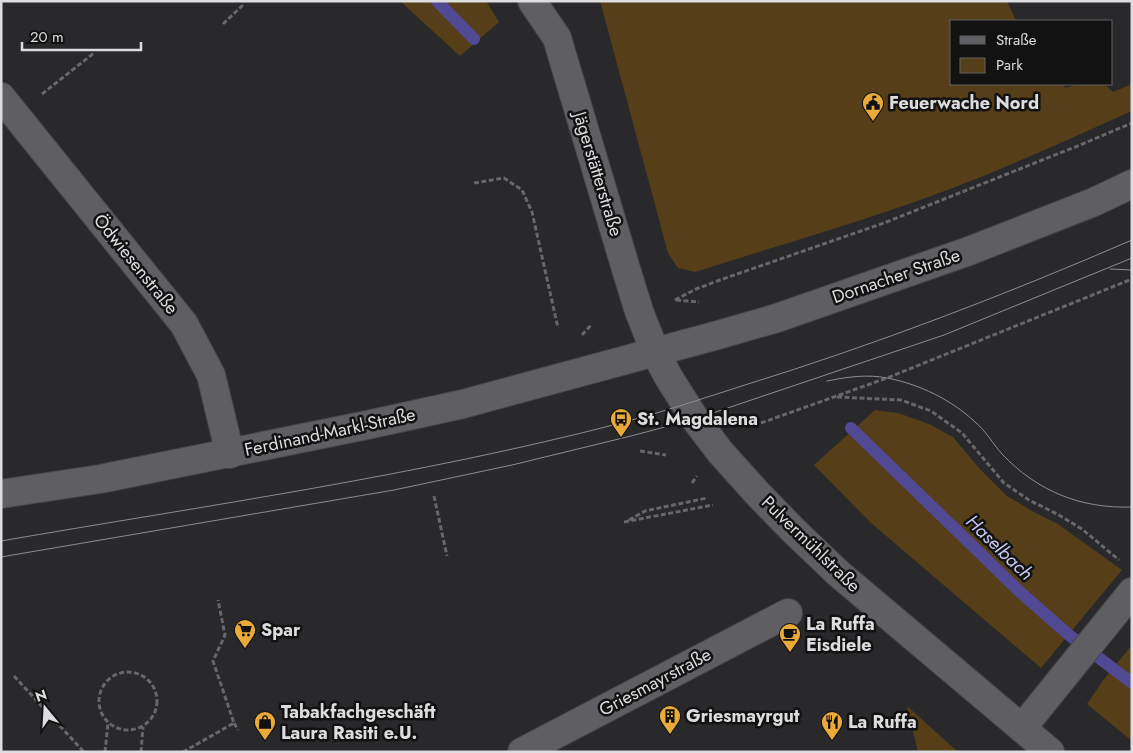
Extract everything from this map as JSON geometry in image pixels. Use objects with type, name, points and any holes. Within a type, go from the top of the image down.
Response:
[{"type":"street","name":"Jägerstätterstraße","points":[[532,1],[557,38],[639,311],[655,352]]},
{"type":"street","points":[[546,1],[557,38]]},
{"type":"street","name":"Ödwiesenstraße","points":[[1,97],[184,324],[211,375],[230,454]]},
{"type":"street","name":"Dornacher Straße","points":[[655,352],[777,318],[969,251],[1132,184]]},
{"type":"street","name":"Ferdinand-Markl-Straße","points":[[1,494],[100,479],[230,454],[463,404],[655,352]]},
{"type":"street","name":"Pulvermühlstraße","points":[[655,352],[685,404],[711,440],[757,493],[794,531],[838,573],[1050,752]]},
{"type":"street","points":[[1022,728],[1132,592]]},
{"type":"street","name":"Griesmayrstraße","points":[[522,752],[788,613]]},
{"type":"path","points":[[223,24],[242,6],[243,1]]},
{"type":"path","points":[[41,95],[94,53]]},
{"type":"path","points":[[675,300],[696,289],[720,280],[884,223],[1080,146],[1132,123]]},
{"type":"path","points":[[474,182],[504,178],[522,190],[532,212],[558,328]]},
{"type":"path","points":[[761,423],[896,374],[1132,279]]},
{"type":"path","points":[[834,397],[901,400],[931,411],[962,433],[1004,483],[1029,500],[1082,529],[1124,564]]},
{"type":"path","points":[[640,450],[666,455]]},
{"type":"path","points":[[434,496],[447,556]]},
{"type":"path","points":[[706,498],[644,512],[624,522],[713,505]]},
{"type":"path","points":[[218,600],[225,635],[213,661],[238,730]]},
{"type":"path","points":[[124,672],[134,672],[144,676],[156,692],[158,702],[156,712],[143,727],[124,730],[115,727],[103,715],[100,706],[102,688],[115,675],[124,672]]},
{"type":"path","points":[[14,676],[84,752]]},
{"type":"path","points":[[104,752],[108,722]]},
{"type":"path","points":[[183,752],[234,723]]},
{"type":"path","points":[[141,752],[143,727]]},
{"type":"green space","points":[[400,1],[486,1],[499,22],[460,56]]},
{"type":"green space","name":"Feuerwache Nord","points":[[600,1],[1007,1],[1016,20],[950,20],[950,85],[1064,85],[1065,88],[1076,85],[1105,85],[1113,92],[1132,84],[1132,111],[1045,150],[926,198],[695,272],[678,268],[668,253]]},
{"type":"green space","points":[[875,410],[898,413],[929,424],[953,437],[979,468],[1007,496],[1058,524],[1122,570],[1041,668],[871,523],[814,465]]},
{"type":"green space","points":[[1132,645],[1132,741],[1087,704],[1104,679]]},
{"type":"green space","points":[[907,706],[958,752],[918,752]]},
{"type":"waterway","name":"Haselbach","points":[[437,1],[474,39]]},
{"type":"waterway","name":"Haselbach","points":[[851,428],[1020,592],[1069,635],[1132,683]]},
{"type":"tram line","points":[[1,541],[390,474],[467,459],[621,423],[668,410],[892,336],[1037,280],[1132,240]]},
{"type":"tram line","points":[[1,557],[394,490],[512,465],[631,436],[695,419],[944,335],[1132,258]]},
{"type":"tram line","points":[[1110,269],[1132,270]]},
{"type":"tram line","points":[[827,381],[857,376],[872,376],[911,384],[934,394],[966,414],[983,429],[1002,454],[1016,467],[1045,488],[1078,501],[1095,505],[1132,507]]},
{"type":"place","name":"Feuerwache Nord","points":[[873,122]]},
{"type":"place","name":"St. Magdalena","points":[[621,438]]},
{"type":"place","name":"Spar","points":[[245,649]]},
{"type":"place","name":"La Ruffa Eisdiele","points":[[790,653]]},
{"type":"place","name":"Griesmayrgut","points":[[670,735]]},
{"type":"place","name":"Tabakfachgeschäft Laura Rasiti e.U.","points":[[265,741]]},
{"type":"place","name":"La Ruffa","points":[[832,741]]}]
